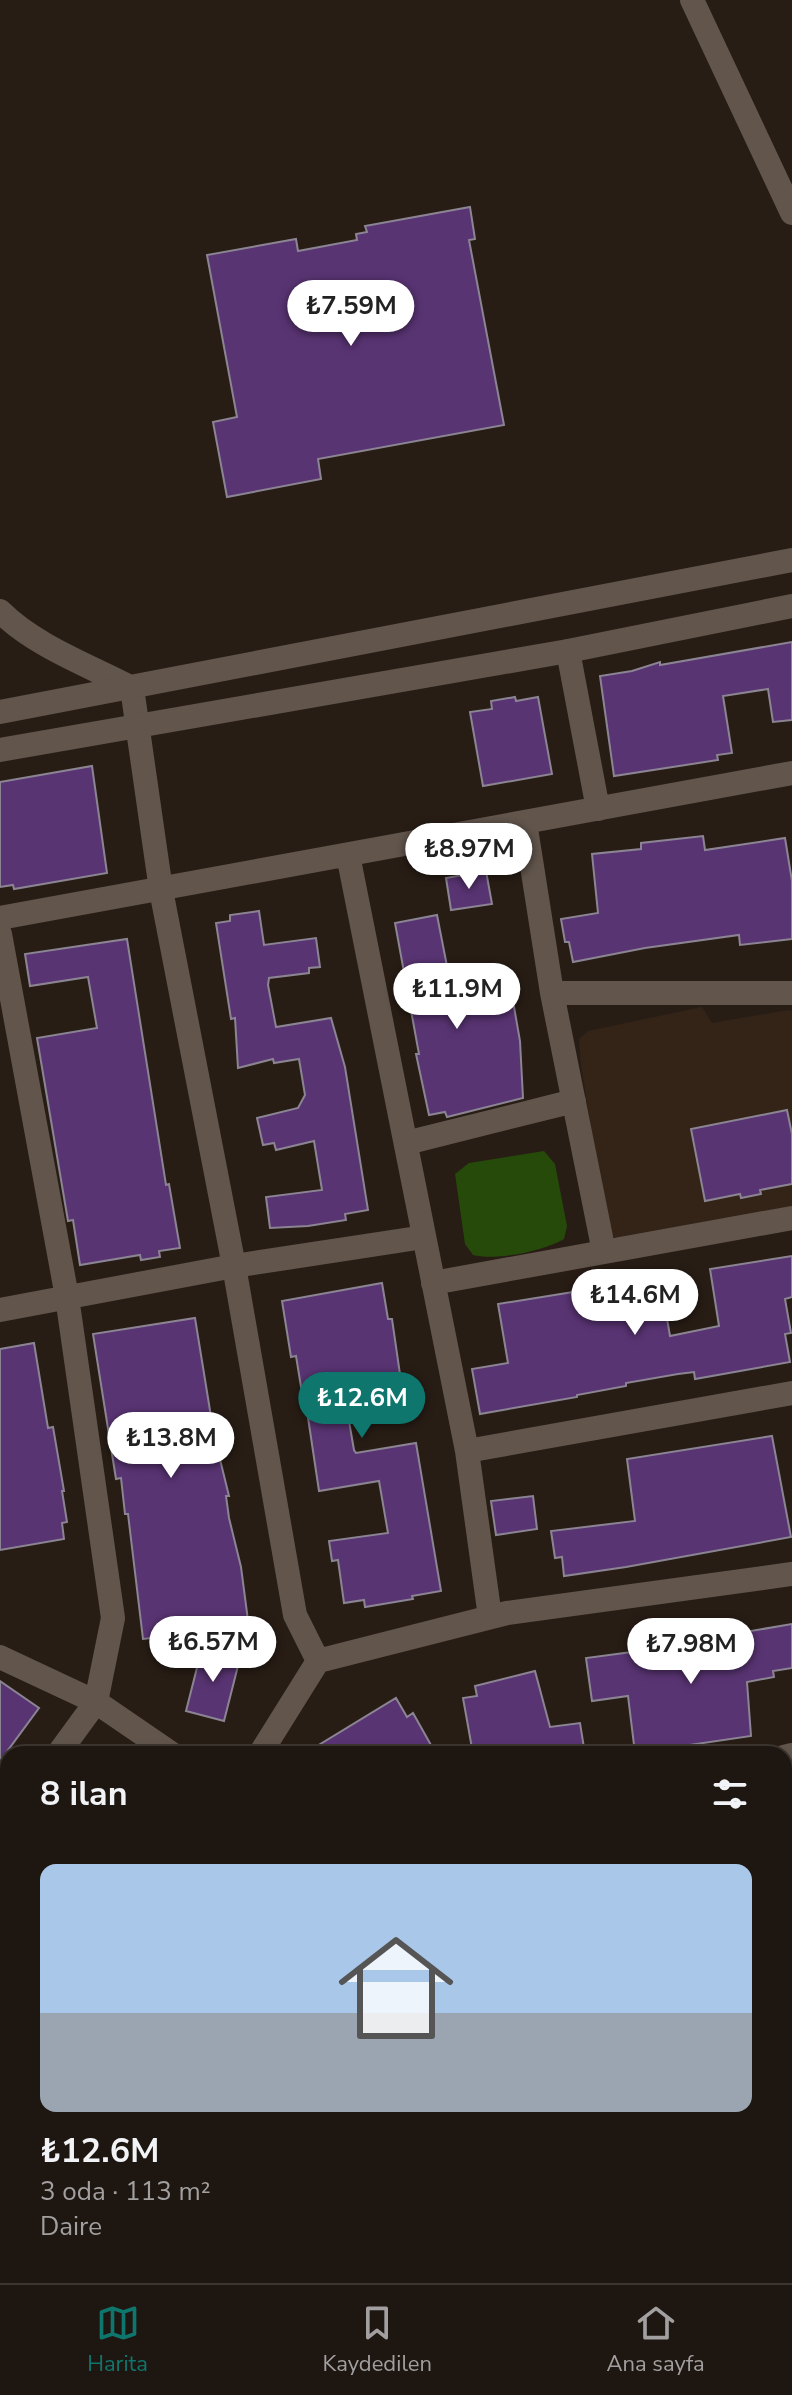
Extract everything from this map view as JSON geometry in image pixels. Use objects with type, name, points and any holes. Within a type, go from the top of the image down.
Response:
[{"type":"street","points":[[692,0],[792,213]]},
{"type":"street","points":[[0,712],[792,560]]},
{"type":"street","points":[[0,750],[568,651],[792,606]]},
{"type":"street","points":[[0,611],[47,644],[132,688]]},
{"type":"street","points":[[568,651],[598,809]]},
{"type":"street","points":[[132,688],[161,890],[234,1266],[295,1615],[318,1661]]},
{"type":"street","points":[[0,918],[792,773]]},
{"type":"street","points":[[525,822],[552,993],[604,1252]]},
{"type":"street","points":[[348,855],[467,1451],[490,1617]]},
{"type":"street","points":[[0,934],[67,1297],[113,1618],[96,1702],[64,1746]]},
{"type":"street","points":[[552,993],[792,993]]},
{"type":"street","points":[[406,1143],[574,1101]]},
{"type":"street","points":[[433,1283],[792,1218]]},
{"type":"street","points":[[0,1310],[234,1266],[424,1237]]},
{"type":"street","points":[[467,1451],[792,1393]]},
{"type":"street","points":[[265,1746],[318,1661],[490,1617],[792,1574]]},
{"type":"street","points":[[0,1657],[96,1702],[160,1746]]},
{"type":"shaded area","points":[[702,1007],[712,1023],[792,1011],[792,1210],[622,1242],[608,1233],[579,1039],[588,1031]]},
{"type":"green space","points":[[544,1151],[555,1164],[567,1226],[564,1239],[520,1254],[494,1257],[473,1255],[465,1244],[455,1174],[469,1163]]},
{"type":"building","points":[[470,207],[475,239],[469,240],[504,425],[318,459],[321,479],[227,497],[213,422],[237,417],[207,255],[296,239],[298,251],[357,240],[356,234],[367,232],[365,226]]},
{"type":"building","points":[[792,642],[792,720],[773,722],[768,689],[723,696],[732,753],[717,755],[718,760],[614,776],[600,676],[632,671],[660,662],[660,665]]},
{"type":"building","points":[[515,697],[516,701],[538,697],[552,774],[483,786],[470,712],[492,709],[491,701]]},
{"type":"building","points":[[92,766],[107,873],[14,889],[13,885],[0,887],[0,782]]},
{"type":"building","points":[[703,836],[705,850],[785,838],[792,881],[792,939],[740,945],[739,935],[573,962],[561,919],[598,913],[592,854],[641,849],[641,843]]},
{"type":"building","points":[[486,871],[492,904],[451,910],[446,878]]},
{"type":"building","points":[[259,911],[264,945],[316,938],[320,967],[309,968],[309,973],[269,978],[268,985],[276,1027],[331,1018],[345,1067],[368,1210],[345,1214],[346,1220],[270,1228],[266,1197],[322,1190],[314,1141],[276,1150],[274,1143],[263,1145],[257,1118],[298,1108],[305,1095],[299,1059],[274,1063],[273,1059],[238,1068],[235,1018],[231,1019],[216,923],[230,921],[230,915]]},
{"type":"building","points":[[437,915],[454,1002],[507,993],[508,1002],[513,1001],[520,1041],[523,1098],[447,1117],[445,1112],[429,1115],[395,923]]},
{"type":"building","points":[[127,939],[166,1185],[169,1184],[180,1248],[159,1251],[160,1257],[141,1260],[140,1255],[80,1265],[73,1220],[68,1221],[37,1038],[97,1028],[88,977],[30,986],[25,954]]},
{"type":"building","points":[[787,1110],[792,1134],[792,1184],[760,1190],[761,1194],[741,1198],[740,1194],[705,1201],[691,1129]]},
{"type":"building","points":[[792,1256],[792,1297],[785,1299],[791,1333],[785,1334],[790,1362],[695,1379],[694,1372],[678,1374],[626,1383],[626,1386],[577,1397],[480,1414],[472,1369],[508,1363],[498,1304],[660,1278],[670,1336],[719,1326],[710,1269]]},
{"type":"building","points":[[382,1283],[388,1319],[392,1319],[402,1388],[345,1398],[354,1450],[356,1453],[416,1443],[441,1591],[365,1607],[364,1600],[344,1603],[338,1560],[332,1561],[329,1541],[388,1533],[379,1481],[319,1491],[306,1404],[296,1356],[291,1357],[282,1301]]},
{"type":"building","points":[[195,1318],[214,1435],[229,1496],[226,1496],[229,1518],[241,1567],[249,1628],[143,1639],[128,1514],[125,1514],[121,1478],[116,1479],[93,1334]]},
{"type":"building","points":[[34,1343],[48,1428],[53,1427],[67,1522],[62,1523],[64,1539],[0,1550],[0,1349]]},
{"type":"building","points":[[772,1436],[791,1537],[564,1576],[562,1557],[555,1558],[551,1531],[635,1521],[627,1459]]},
{"type":"building","points":[[533,1496],[537,1529],[496,1535],[491,1501]]},
{"type":"building","points":[[792,1624],[792,1668],[773,1671],[774,1677],[747,1682],[751,1736],[683,1746],[634,1746],[628,1696],[592,1701],[586,1658]]},
{"type":"building","points":[[202,1648],[240,1658],[224,1721],[186,1711]]},
{"type":"building","points":[[535,1671],[550,1727],[580,1723],[584,1746],[472,1746],[463,1698],[477,1696],[475,1686]]},
{"type":"building","points":[[0,1681],[39,1708],[11,1746],[0,1746]]},
{"type":"building","points":[[396,1698],[407,1717],[413,1713],[432,1746],[317,1746]]}]
